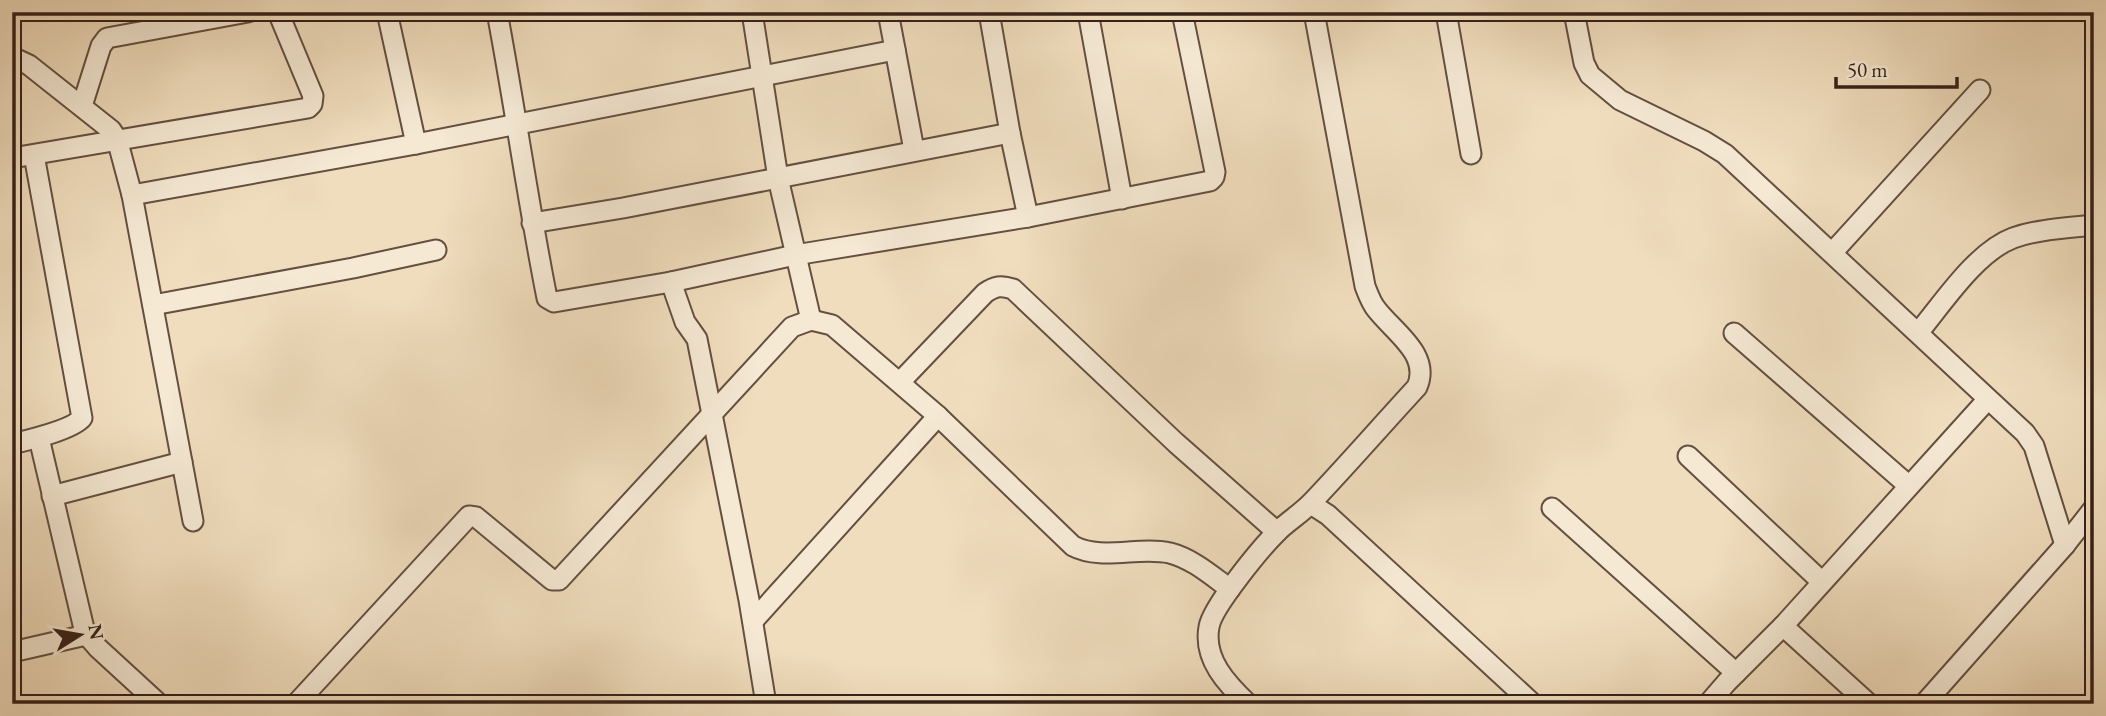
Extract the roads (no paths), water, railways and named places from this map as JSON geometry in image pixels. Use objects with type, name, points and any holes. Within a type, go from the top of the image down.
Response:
[{"type":"street","points":[[82,106],[101,46],[107,38],[248,12]]},
{"type":"street","points":[[12,158],[310,107],[313,96],[278,12]]},
{"type":"street","points":[[387,12],[416,144]]},
{"type":"street","points":[[497,12],[547,298],[558,302],[795,256],[1028,217],[1210,181],[1215,175],[1182,12]]},
{"type":"street","points":[[752,12],[778,178],[811,320]]},
{"type":"street","points":[[888,12],[914,150]]},
{"type":"street","points":[[989,12],[1028,217]]},
{"type":"street","points":[[1088,12],[1122,199]]},
{"type":"street","points":[[1248,704],[1229,686],[1220,672],[1209,647],[1209,624],[1230,589],[1277,532],[1311,504],[1417,387],[1421,372],[1418,358],[1374,308],[1365,286],[1314,12]]},
{"type":"street","points":[[1446,12],[1471,154]]},
{"type":"street","points":[[1574,12],[1584,62],[1590,75],[1620,100],[1725,153],[2030,438],[2064,545]]},
{"type":"street","points":[[132,195],[416,144],[895,50]]},
{"type":"street","points":[[12,57],[29,65],[82,106],[111,130],[117,139],[132,195],[193,521]]},
{"type":"street","points":[[1832,253],[1980,90]]},
{"type":"street","points":[[532,223],[1010,133]]},
{"type":"street","points":[[12,443],[39,438],[78,423],[82,418],[34,155]]},
{"type":"street","points":[[1918,333],[1977,263],[1999,245],[2026,234],[2094,225]]},
{"type":"street","points":[[153,305],[436,250]]},
{"type":"street","points":[[671,282],[685,322],[697,339],[753,621],[765,704]]},
{"type":"street","points":[[900,383],[985,293],[992,288],[1013,289],[1176,443],[1277,532]]},
{"type":"street","points":[[296,704],[469,516],[476,517],[552,580],[559,580],[792,327],[811,320],[832,325],[900,383],[1073,546],[1088,552],[1144,551],[1174,554],[1193,562],[1230,589]]},
{"type":"street","points":[[1734,333],[1909,486]]},
{"type":"street","points":[[1708,704],[1783,626],[1988,399]]},
{"type":"street","points":[[753,621],[938,416]]},
{"type":"street","points":[[39,438],[86,635],[159,704]]},
{"type":"street","points":[[1688,456],[1822,582]]},
{"type":"street","points":[[52,496],[182,462]]},
{"type":"street","points":[[1311,504],[1328,515],[1533,704]]},
{"type":"street","points":[[1552,508],[1736,673]]},
{"type":"street","points":[[1924,704],[2094,508]]},
{"type":"street","points":[[1783,626],[1869,704]]},
{"type":"street","points":[[12,652],[86,635]]}]
